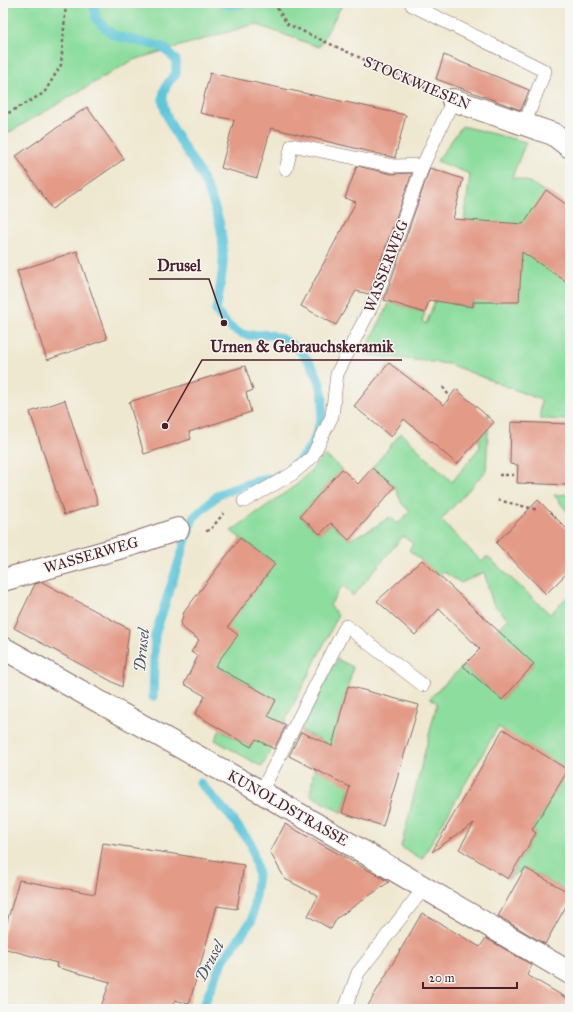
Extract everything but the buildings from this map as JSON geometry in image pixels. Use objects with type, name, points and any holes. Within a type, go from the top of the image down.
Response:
[{"type":"street","name":"STOCKWIESEN","points":[[453,100],[553,134],[570,147]]},
{"type":"street","name":"WASSERWEG","points":[[3,580],[130,545],[178,529]]},
{"type":"street","name":"KUNOLDSTRASSE","points":[[3,648],[261,792],[570,973]]},
{"type":"lane","points":[[413,3],[412,5],[545,71],[524,125]]},
{"type":"lane","name":"WASSERWEG","points":[[244,501],[292,474],[312,456],[332,416],[337,374],[376,297],[423,166],[453,100]]},
{"type":"lane","points":[[286,169],[292,146],[394,166],[423,166]]},
{"type":"lane","points":[[261,792],[346,626],[423,685]]},
{"type":"lane","points":[[345,1009],[358,973],[424,888]]},
{"type":"path","points":[[3,116],[44,93],[61,65],[66,3]]},
{"type":"path","name":"STOCKWIESEN","points":[[274,3],[287,24],[336,48],[453,100]]},
{"type":"path","points":[[443,387],[450,397]]},
{"type":"path","points":[[499,475],[517,475]]},
{"type":"path","points":[[498,500],[538,510]]},
{"type":"path","points":[[204,532],[210,530],[229,507],[244,501]]},
{"type":"green space","points":[[3,3],[343,3],[319,47],[255,24],[133,60],[3,136]]},
{"type":"green space","points":[[462,126],[526,142],[512,177],[529,182],[545,192],[570,284],[570,420],[540,419],[541,400],[449,364],[363,354],[390,302],[425,313],[422,321],[426,324],[440,288],[454,290],[453,304],[473,307],[477,270],[460,256],[470,174],[437,161]]},
{"type":"green space","points":[[489,413],[486,471],[441,520],[482,562],[487,556],[550,614],[570,594],[570,893],[525,868],[508,879],[536,833],[532,830],[568,770],[498,727],[422,859],[401,847],[437,703],[430,698],[463,666],[502,700],[534,664],[496,631],[508,619],[493,604],[484,572],[461,583],[444,572],[437,574],[409,550],[413,544],[403,536],[353,596],[343,585],[330,605],[338,616],[262,767],[215,740],[220,730],[251,747],[276,700],[203,659],[275,564],[231,531],[299,483],[325,455],[342,469],[300,516],[320,534],[331,523],[349,540],[390,517],[398,524],[410,511],[402,504],[395,487],[372,468],[401,433],[452,482],[480,447],[478,426]]},
{"type":"green space","points":[[570,494],[570,515],[554,495]]},
{"type":"green space","points":[[337,659],[353,667],[333,744],[360,751],[342,813],[310,795],[314,769],[326,743],[301,731]]},
{"type":"waterway","name":"Drusel","points":[[94,3],[96,19],[113,35],[163,47],[176,60],[176,74],[169,81],[164,90],[164,105],[171,125],[203,178],[219,221],[223,244],[223,266],[216,311],[225,322],[242,334],[271,335],[284,340],[295,347],[305,356],[318,379],[322,392],[323,405],[319,425],[311,445],[298,462],[292,466]]},
{"type":"waterway","name":"Drusel","points":[[223,3],[228,5],[244,3]]},
{"type":"waterway","name":"Drusel","points":[[153,697],[155,635],[193,518],[219,494],[253,482],[277,477],[282,474]]},
{"type":"waterway","name":"Drusel","points":[[200,783],[230,816],[251,844],[258,874],[252,920],[222,962],[202,1009]]},
{"type":"place","name":"Drusel","points":[[224,323]]},
{"type":"place","name":"Urnen & Gebrauchskeramik","points":[[165,426]]}]
